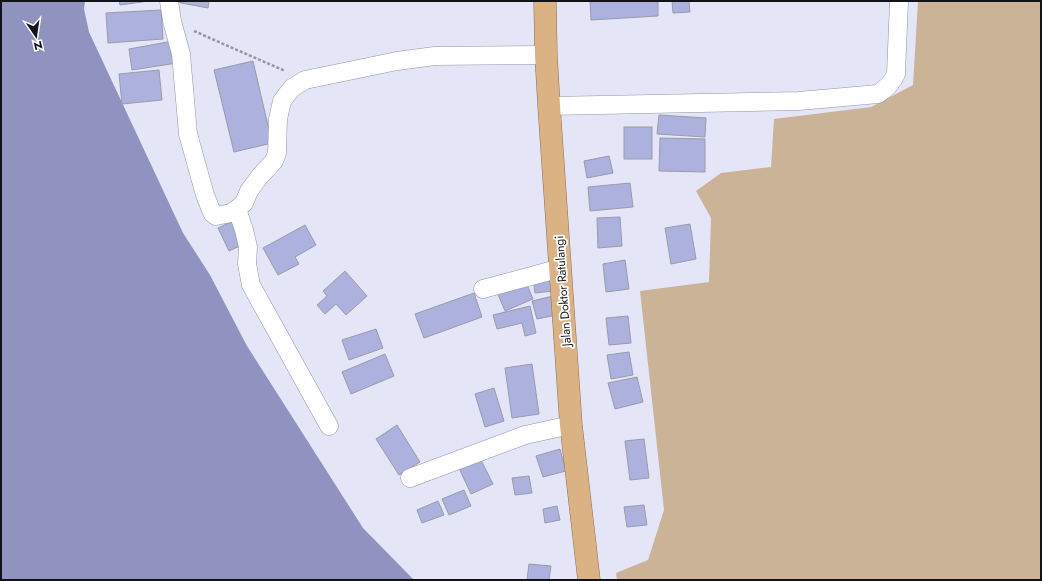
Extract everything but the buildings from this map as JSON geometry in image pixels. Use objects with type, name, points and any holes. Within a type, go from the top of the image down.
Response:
[{"type":"highway","name":"Jalan Doktor Ratulangi","points":[[545,1],[549,106],[571,425],[589,580]]},
{"type":"street","points":[[170,1],[172,21],[180,54],[188,134],[210,210],[216,216],[231,213],[244,203],[249,191],[274,161],[277,153],[278,119],[282,101],[292,88],[306,80],[397,61],[435,56],[546,55]]},
{"type":"street","points":[[549,106],[799,101],[878,94],[888,88],[896,74],[899,1]]},
{"type":"street","points":[[237,209],[248,247],[247,264],[251,285],[329,426]]},
{"type":"street","points":[[483,289],[561,268]]},
{"type":"street","points":[[410,478],[525,435],[571,425]]},
{"type":"path","points":[[172,21],[306,80]]},
{"type":"shaded area","points":[[918,1],[1041,1],[1041,580],[617,580],[616,573],[648,560],[664,510],[640,291],[709,282],[711,218],[696,191],[721,173],[771,167],[774,119],[871,107],[913,85]]},
{"type":"water","points":[[1,1],[85,1],[84,9],[89,32],[183,233],[210,275],[247,346],[363,528],[414,580],[1,580]]}]
